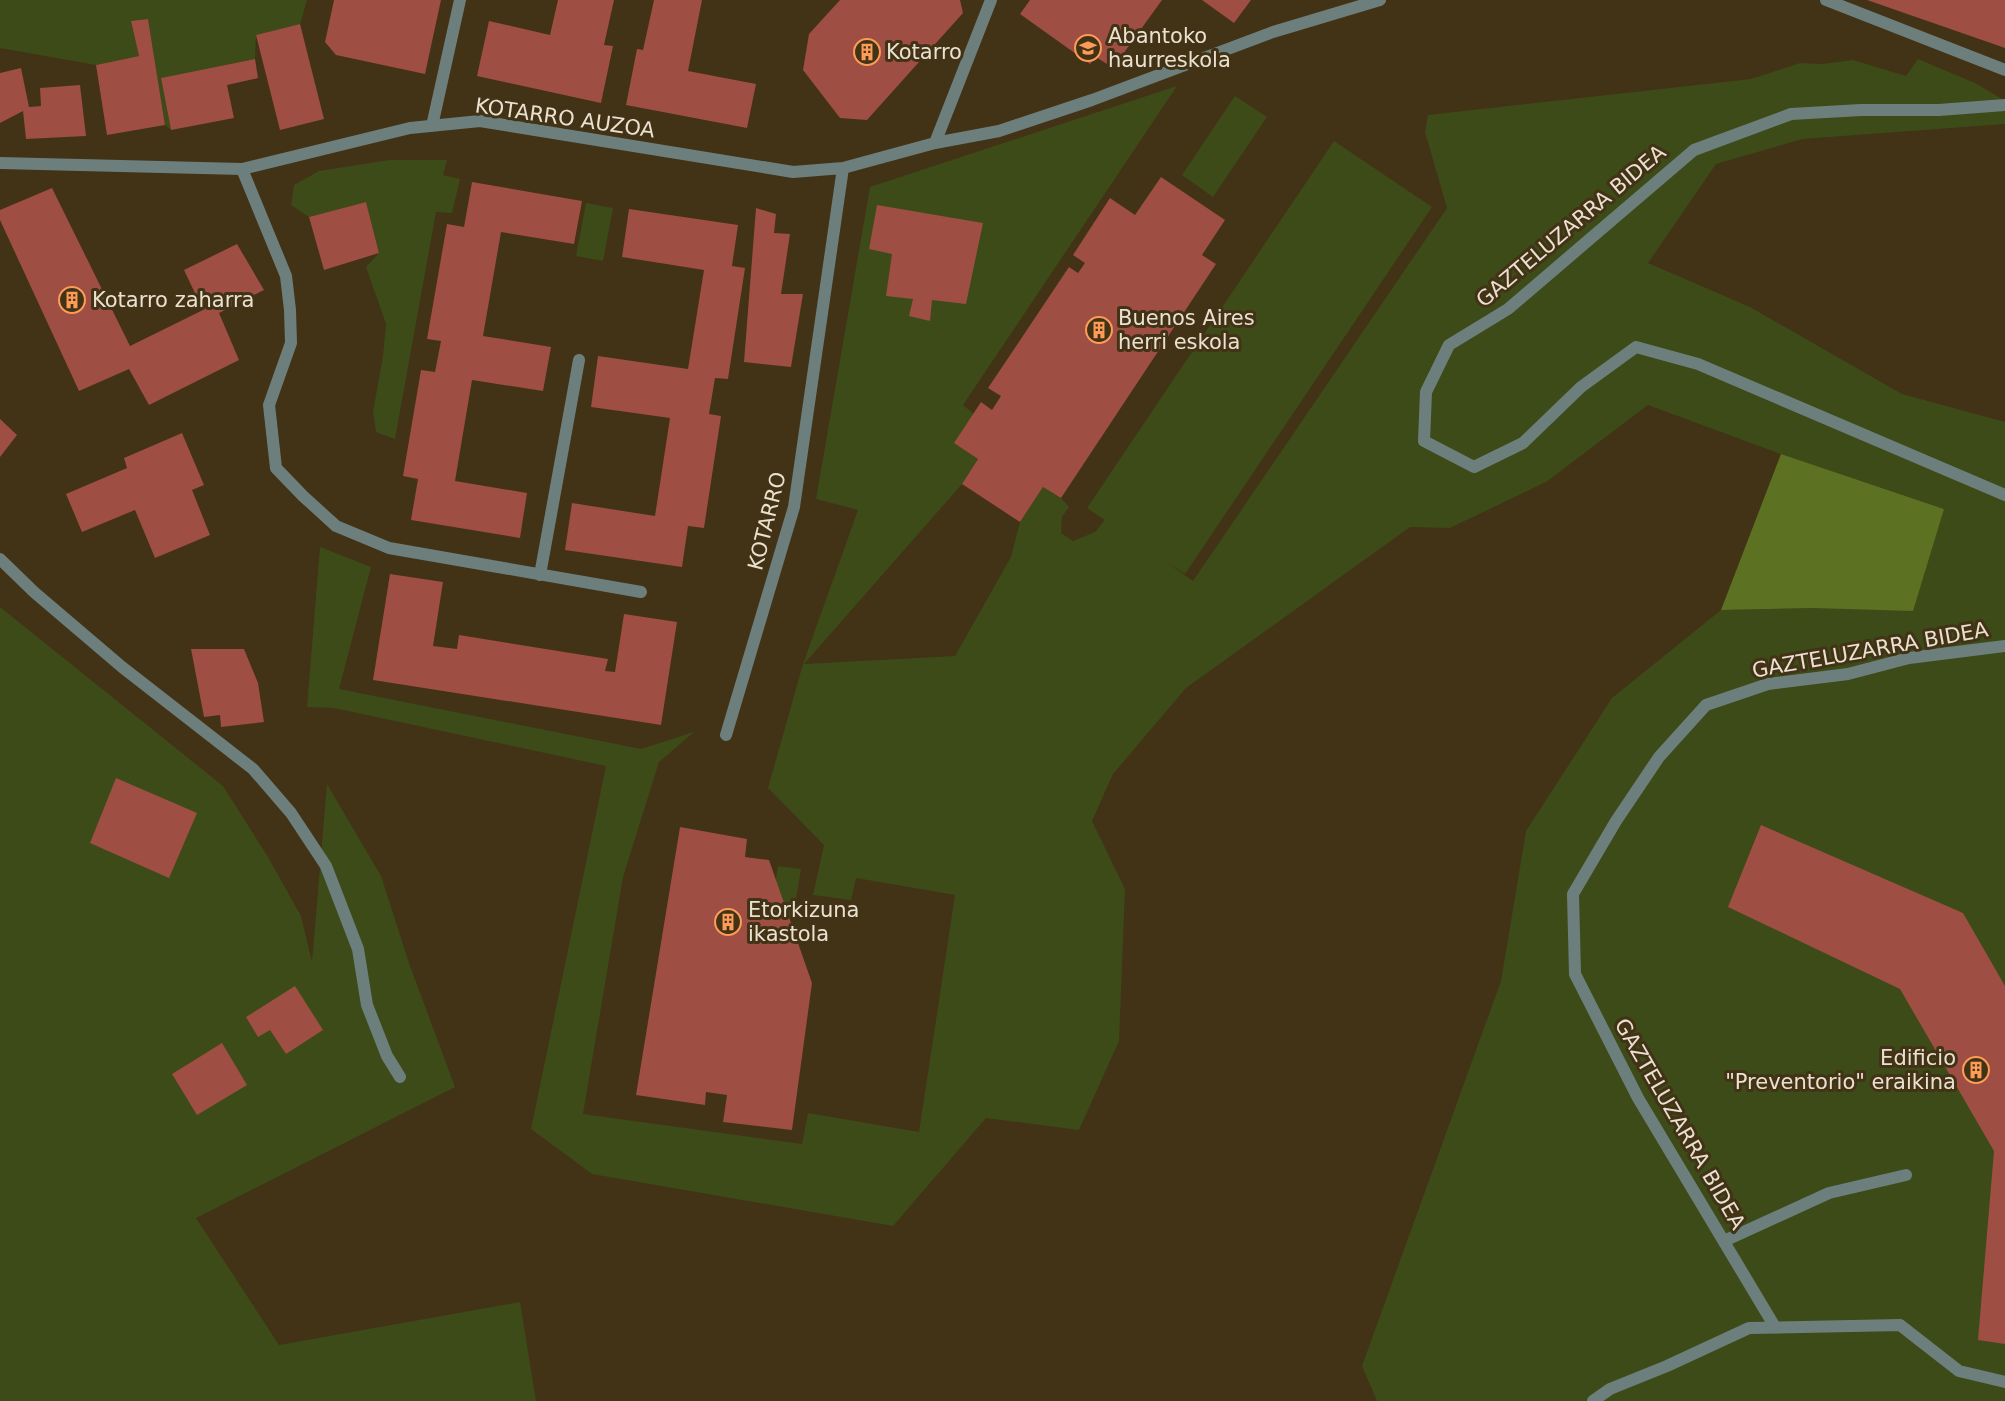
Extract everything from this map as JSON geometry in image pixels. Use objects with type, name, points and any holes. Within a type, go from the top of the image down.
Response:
[{"type":"street","points":[[432,126],[460,0]]},
{"type":"street","points":[[935,143],[991,0]]},
{"type":"street","points":[[935,143],[1010,127],[1092,100],[1273,32],[1380,0]]},
{"type":"street","points":[[1826,0],[2005,70]]},
{"type":"street","name":"GAZTELUZARRA BIDEA","points":[[2005,105],[1939,110],[1861,110],[1791,114],[1694,150],[1508,309],[1449,345],[1426,392],[1424,441],[1474,467],[1523,443],[1581,387],[1636,347],[1698,364],[2005,495]]},
{"type":"street","name":"KOTARRO AUZOA","points":[[0,163],[242,169],[410,128],[480,121],[793,172],[843,168],[935,143]]},
{"type":"street","name":"KOTARRO","points":[[726,735],[794,507],[843,168]]},
{"type":"street","points":[[242,169],[286,276],[290,310],[291,343],[269,405],[276,468],[336,526],[389,548],[641,592]]},
{"type":"street","points":[[540,575],[579,360]]},
{"type":"street","points":[[0,559],[34,592],[122,667],[253,769],[291,813],[326,866],[358,949],[367,1005],[387,1056],[400,1077]]},
{"type":"street","name":"GAZTELUZARRA BIDEA","points":[[1775,1327],[1638,1098],[1575,974],[1573,894],[1616,821],[1659,758],[1706,705],[1768,684],[1848,674],[1909,658],[2005,646]]},
{"type":"street","points":[[1724,1240],[1829,1193],[1906,1175]]},
{"type":"street","points":[[1593,1401],[1610,1389],[1667,1366],[1749,1328],[1900,1325],[1959,1371],[2005,1382]]},
{"type":"green space","points":[[0,0],[307,0],[300,24],[256,35],[255,59],[161,78],[171,130],[165,125],[148,19],[131,21],[139,56],[96,65],[0,48]]},
{"type":"green space","points":[[1918,59],[1977,84],[2005,101],[2005,124],[1802,139],[1716,164],[1648,263],[1750,307],[1902,394],[2005,422],[2005,1401],[1377,1401],[1362,1366],[1501,981],[1526,831],[1612,698],[1721,610],[1814,608],[1944,509],[1781,454],[1648,405],[1546,482],[1450,528],[1410,527],[1186,688],[1113,774],[1092,821],[1125,889],[1119,1041],[1079,1130],[986,1118],[893,1226],[592,1174],[531,1129],[606,766],[334,708],[307,707],[320,547],[371,567],[339,689],[641,749],[694,732],[659,762],[623,877],[583,1114],[802,1144],[808,1113],[919,1132],[955,895],[856,878],[851,900],[813,895],[824,845],[768,788],[803,664],[858,510],[816,499],[870,187],[1177,86],[963,405],[974,414],[955,443],[978,459],[962,484],[804,664],[955,656],[1011,557],[1020,522],[1043,487],[1061,498],[1069,507],[1062,517],[1061,533],[1073,541],[1095,532],[1105,520],[1087,508],[1334,141],[1432,207],[1185,574],[1166,562],[1193,581],[1447,208],[1425,132],[1428,115],[1751,79],[1800,63],[1822,64],[1853,60],[1906,76]]},
{"type":"green space","points":[[1235,96],[1267,117],[1213,197],[1182,175]]},
{"type":"green space","points":[[389,160],[447,160],[443,175],[460,179],[452,213],[436,212],[395,439],[376,432],[373,412],[386,324],[366,267],[379,253],[366,202],[309,217],[291,205],[294,185],[319,171]]},
{"type":"green space","points":[[586,203],[613,208],[603,261],[576,256]]},
{"type":"green space","points":[[1781,454],[1944,509],[1913,611],[1814,608],[1721,610]]},
{"type":"green space","points":[[0,607],[223,786],[268,857],[301,916],[312,962],[327,784],[381,876],[410,966],[455,1087],[196,1218],[279,1345],[520,1302],[536,1401],[0,1401]]},
{"type":"green space","points":[[778,866],[801,869],[793,917],[770,913]]},
{"type":"building","points":[[334,0],[441,0],[425,74],[336,55],[325,42]]},
{"type":"building","points":[[558,0],[614,0],[604,45],[613,46],[601,103],[477,76],[489,21],[550,35]]},
{"type":"building","points":[[654,0],[702,0],[688,71],[756,84],[747,128],[626,105],[637,49],[643,50]]},
{"type":"building","name":"Kotarro","points":[[840,0],[960,0],[963,13],[867,120],[840,118],[803,70],[809,34]]},
{"type":"building","points":[[1030,0],[1162,0],[1113,68],[1096,57],[1090,64],[1020,14]]},
{"type":"building","points":[[1202,0],[1251,0],[1234,23]]},
{"type":"building","points":[[1867,0],[2005,0],[2005,48]]},
{"type":"building","points":[[148,19],[165,125],[107,135],[96,65],[139,56],[131,21]]},
{"type":"building","points":[[300,24],[324,119],[280,130],[256,35]]},
{"type":"building","points":[[255,59],[258,78],[227,85],[234,118],[171,130],[161,78]]},
{"type":"building","points":[[21,68],[29,107],[41,106],[40,88],[80,85],[86,136],[26,139],[23,111],[0,123],[0,73]]},
{"type":"building","name":"Buenos Aires herri eskola","points":[[1161,177],[1225,220],[1202,255],[1216,264],[1061,498],[1043,487],[1020,522],[962,484],[978,459],[954,443],[981,402],[992,410],[1001,396],[988,388],[1069,267],[1078,273],[1085,263],[1073,255],[1110,198],[1135,215]]},
{"type":"building","points":[[472,182],[582,201],[574,244],[501,232],[483,336],[551,347],[543,391],[472,380],[455,481],[527,493],[520,538],[411,520],[418,479],[403,476],[421,370],[435,372],[441,341],[427,339],[447,224],[464,227]]},
{"type":"building","name":"Kotarro zaharra","points":[[52,188],[130,346],[203,310],[184,270],[237,244],[264,290],[219,313],[239,360],[149,405],[129,369],[79,391],[0,220],[0,210]]},
{"type":"building","points":[[366,202],[379,253],[324,270],[309,217]]},
{"type":"building","points":[[877,205],[983,223],[966,304],[932,300],[930,321],[909,316],[913,299],[886,296],[892,254],[869,249]]},
{"type":"building","points":[[756,208],[776,214],[774,233],[790,234],[781,294],[803,294],[791,367],[744,362]]},
{"type":"building","points":[[629,209],[738,225],[732,266],[745,268],[728,379],[715,378],[709,414],[721,416],[704,528],[688,526],[682,567],[565,550],[572,503],[655,516],[670,418],[591,407],[598,356],[688,369],[704,270],[622,257]]},
{"type":"building","points":[[0,419],[17,435],[0,457]]},
{"type":"building","points":[[182,433],[204,485],[192,490],[210,535],[155,558],[135,510],[82,532],[66,494],[127,468],[124,458]]},
{"type":"building","points":[[390,574],[443,582],[433,646],[457,649],[459,635],[608,659],[605,671],[615,672],[624,614],[677,622],[661,725],[373,680]]},
{"type":"building","points":[[191,649],[244,649],[258,683],[264,722],[221,727],[220,715],[204,717]]},
{"type":"building","points":[[116,778],[197,813],[169,878],[90,843]]},
{"type":"building","name":"Edificio \"Preventorio\" eraikina","points":[[1761,825],[1963,913],[2005,986],[2005,1344],[1978,1340],[1994,1151],[1900,989],[1728,907]]},
{"type":"building","name":"Etorkizuna ikastola","points":[[680,827],[747,839],[745,857],[769,860],[812,983],[792,1130],[723,1122],[727,1095],[706,1092],[705,1105],[636,1095]]},
{"type":"building","points":[[295,986],[323,1030],[286,1054],[270,1030],[258,1037],[246,1017]]},
{"type":"building","points":[[222,1043],[247,1085],[197,1115],[172,1074]]},
{"type":"place","name":"Abantoko haurreskola","points":[[1088,48]]},
{"type":"place","name":"Kotarro","points":[[867,52]]},
{"type":"place","name":"Kotarro zaharra","points":[[72,300]]},
{"type":"place","name":"Buenos Aires herri eskola","points":[[1099,330]]},
{"type":"place","name":"Etorkizuna ikastola","points":[[728,922]]},
{"type":"place","name":"Edificio \"Preventorio\" eraikina","points":[[1976,1070]]}]
